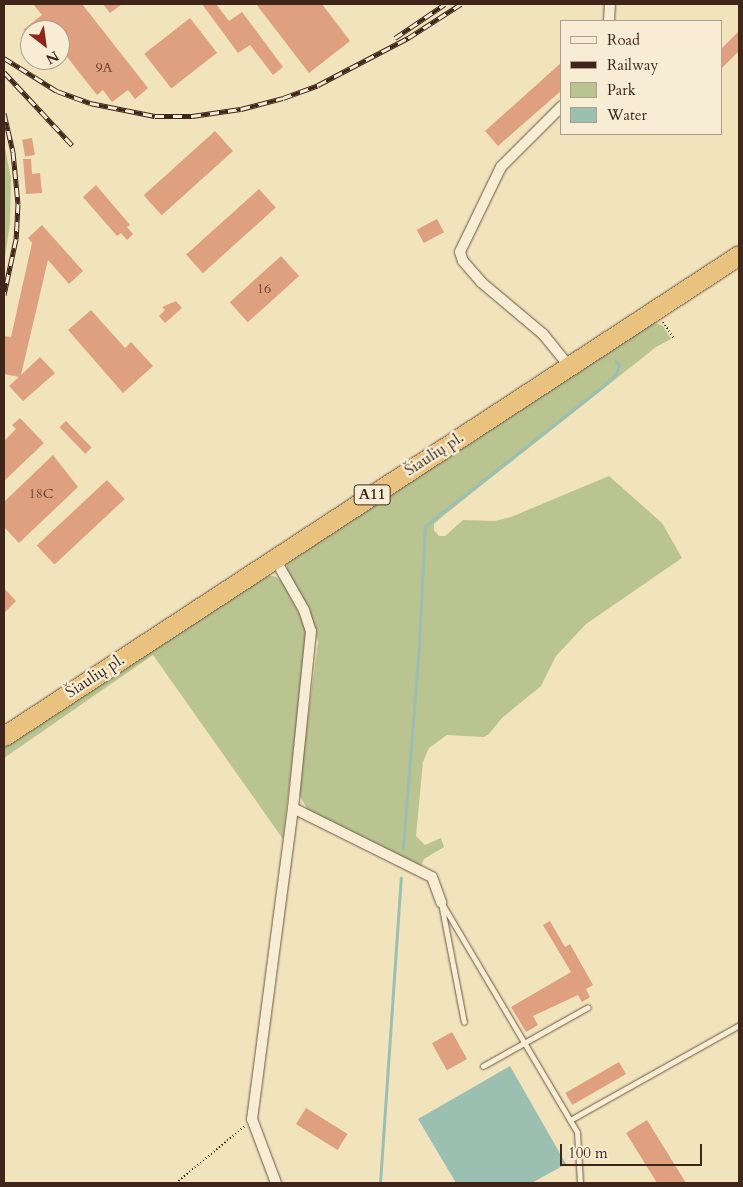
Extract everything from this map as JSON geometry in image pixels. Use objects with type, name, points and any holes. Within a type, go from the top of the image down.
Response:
[{"type":"highway","name":"Šiaulių pl.","points":[[4,736],[739,255]]},
{"type":"street","points":[[610,4],[610,20]]},
{"type":"street","points":[[560,108],[501,168],[460,252],[463,261],[481,282],[543,334],[569,366]]},
{"type":"street","points":[[275,559],[304,610],[311,632],[293,808],[252,1119],[276,1183]]},
{"type":"street","points":[[293,808],[432,877],[441,902]]},
{"type":"lane","points":[[441,902],[464,1022]]},
{"type":"lane","points":[[441,902],[577,1132],[580,1183]]},
{"type":"lane","points":[[483,1066],[588,1007]]},
{"type":"lane","points":[[570,1120],[739,1025]]},
{"type":"path","points":[[655,310],[674,338]]},
{"type":"path","points":[[176,1183],[252,1119]]},
{"type":"green space","points":[[4,143],[11,178],[10,223],[4,265]]},
{"type":"green space","points":[[654,322],[663,326],[671,339],[656,347],[443,516],[434,524],[434,530],[439,536],[445,536],[463,520],[495,521],[511,517],[609,476],[662,523],[682,558],[586,624],[556,656],[541,686],[502,718],[489,734],[484,737],[447,735],[429,748],[423,762],[416,836],[425,845],[441,838],[444,847],[424,859],[421,866],[308,810],[298,793],[318,642],[309,608],[287,572],[287,562]]},
{"type":"green space","points":[[267,575],[277,577],[283,583],[304,623],[307,635],[283,839],[153,655],[4,758],[4,744]]},
{"type":"water","points":[[510,1066],[566,1164],[532,1183],[456,1183],[418,1119]]},
{"type":"building","points":[[33,4],[82,4],[148,88],[135,99],[128,90],[112,102],[103,90],[97,95],[70,61],[70,20],[36,20],[42,15]]},
{"type":"building","points":[[103,4],[122,4],[110,13]]},
{"type":"building","points":[[202,4],[216,4],[229,21],[242,12],[283,67],[273,75],[250,45],[238,53]]},
{"type":"building","points":[[256,4],[322,4],[350,41],[309,73]]},
{"type":"building","points":[[190,18],[217,53],[171,88],[144,54]]},
{"type":"building","points":[[739,31],[739,51],[723,67],[723,47]]},
{"type":"building","points":[[560,64],[560,92],[498,146],[485,131]]},
{"type":"building","points":[[215,131],[233,151],[162,215],[144,195]]},
{"type":"building","points":[[32,138],[35,155],[25,156],[22,140]]},
{"type":"building","points":[[23,159],[31,159],[32,174],[40,173],[42,193],[26,194]]},
{"type":"building","points":[[96,185],[130,225],[127,227],[133,234],[127,240],[121,233],[117,236],[83,197]]},
{"type":"building","points":[[259,189],[276,208],[203,273],[186,255]]},
{"type":"building","points":[[437,219],[444,232],[424,243],[417,230]]},
{"type":"building","points":[[42,225],[83,271],[69,284],[48,260],[21,375],[40,357],[55,373],[23,401],[9,386],[19,377],[4,374],[4,336],[11,337],[32,243],[28,238]]},
{"type":"building","points":[[281,256],[299,276],[248,322],[230,302]]},
{"type":"building","points":[[176,301],[182,308],[165,323],[159,316],[165,310],[162,307]]},
{"type":"building","points":[[91,310],[125,348],[131,342],[153,366],[123,393],[68,330]]},
{"type":"building","points":[[20,418],[44,443],[4,481],[4,441],[16,429],[12,425]]},
{"type":"building","points":[[66,421],[92,448],[85,454],[60,427]]},
{"type":"building","points":[[53,455],[78,487],[19,543],[4,527],[4,502]]},
{"type":"building","points":[[107,480],[125,499],[55,564],[37,545]]},
{"type":"building","points":[[4,588],[16,601],[4,613]]},
{"type":"building","points":[[550,921],[565,947],[570,944],[593,985],[586,989],[590,997],[582,1002],[578,995],[533,1016],[538,1025],[526,1032],[511,1007],[571,972],[543,925]]},
{"type":"building","points":[[452,1032],[467,1059],[447,1070],[432,1043]]},
{"type":"building","points":[[619,1062],[626,1074],[572,1105],[565,1093]]},
{"type":"building","points":[[306,1108],[348,1134],[337,1150],[296,1124]]},
{"type":"building","points":[[647,1120],[686,1183],[657,1183],[626,1133]]},
{"type":"waterway","points":[[403,848],[419,644],[425,526],[604,385],[616,374],[619,365],[615,360]]},
{"type":"waterway","points":[[380,1183],[401,878]]},
{"type":"railway","points":[[395,38],[445,4]]},
{"type":"railway","points":[[4,58],[57,91],[90,103],[155,116],[192,116],[241,109],[283,98],[318,85],[408,38],[461,4]]},
{"type":"railway","points":[[4,72],[72,145]]},
{"type":"railway","points":[[4,113],[13,152],[18,204],[16,239],[4,295]]}]
